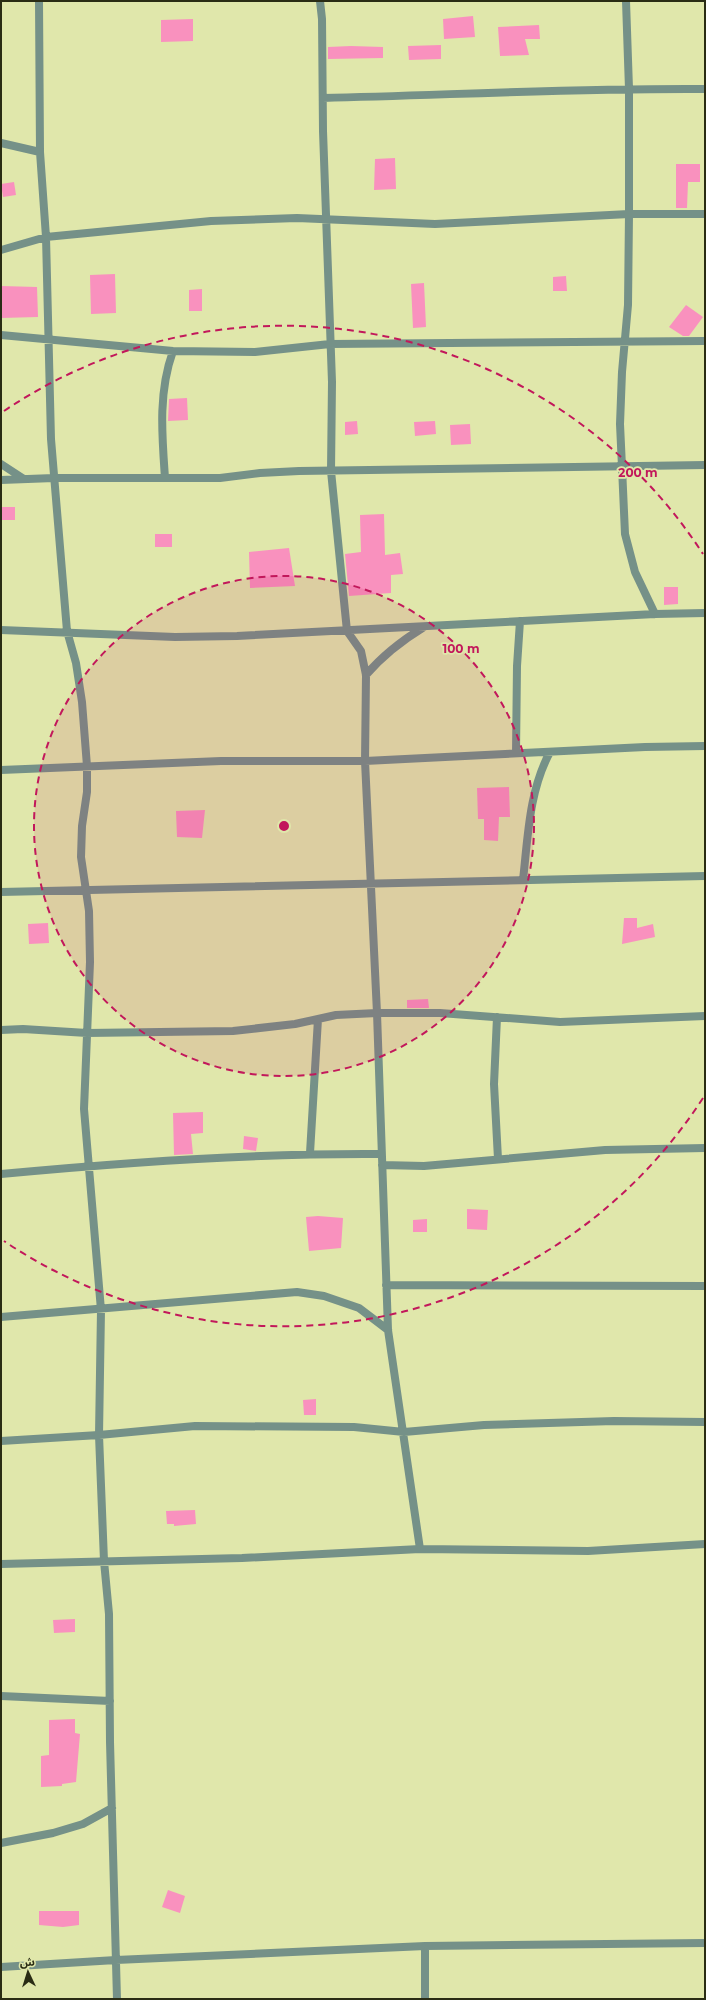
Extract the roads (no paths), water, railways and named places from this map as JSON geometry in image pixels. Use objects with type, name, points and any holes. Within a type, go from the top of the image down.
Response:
[{"type":"street","points":[[39,1],[40,152],[46,237],[51,439],[67,631],[76,663],[82,702],[87,766],[87,792],[82,826],[81,857],[89,911],[90,962],[84,1109],[101,1310],[100,1435],[104,1561],[109,1614],[110,1742],[118,1999]]},
{"type":"street","points":[[320,1],[322,19],[330,344],[331,471],[347,631],[361,651],[366,675],[365,761],[377,1013],[388,1330],[420,1549]]},
{"type":"street","points":[[626,1],[629,89],[628,305],[624,342],[620,424],[625,534],[635,572],[655,614]]},
{"type":"street","points":[[323,98],[629,89],[705,90]]},
{"type":"street","points":[[1,143],[40,152]]},
{"type":"street","points":[[1,250],[46,237],[211,221],[297,218],[435,224],[629,214],[705,214]]},
{"type":"street","points":[[1,335],[173,351],[255,352],[330,344],[705,341]]},
{"type":"street","points":[[166,478],[161,418],[166,369],[173,351]]},
{"type":"street","points":[[1,464],[24,479]]},
{"type":"street","points":[[1,480],[54,478],[220,478],[260,473],[331,471],[705,465]]},
{"type":"street","points":[[1,630],[67,631],[175,638],[347,631],[655,614],[705,614]]},
{"type":"street","points":[[516,754],[517,666],[520,621]]},
{"type":"street","points":[[366,675],[382,656],[424,627]]},
{"type":"street","points":[[1,770],[221,761],[365,761],[705,746]]},
{"type":"street","points":[[523,880],[533,796],[540,770],[550,752]]},
{"type":"street","points":[[1,892],[705,876]]},
{"type":"street","points":[[1,1030],[23,1029],[87,1033],[233,1031],[295,1024],[336,1014],[377,1013],[440,1013],[560,1022],[705,1016]]},
{"type":"street","points":[[497,1017],[494,1084],[498,1159]]},
{"type":"street","points":[[310,1153],[318,1018]]},
{"type":"street","points":[[382,1165],[424,1166],[605,1150],[705,1148]]},
{"type":"street","points":[[1,1174],[89,1166],[310,1153],[381,1154]]},
{"type":"street","points":[[386,1285],[705,1286]]},
{"type":"street","points":[[1,1317],[101,1310],[190,1300],[297,1292],[324,1296],[359,1308],[388,1330]]},
{"type":"street","points":[[1,1440],[100,1435],[195,1426],[354,1427],[404,1432],[484,1425],[614,1421],[705,1422]]},
{"type":"street","points":[[1,1564],[242,1558],[420,1549],[588,1551],[705,1544]]},
{"type":"street","points":[[1,1696],[110,1701]]},
{"type":"street","points":[[1,1843],[53,1833],[82,1824],[112,1808]]},
{"type":"street","points":[[1,1967],[116,1960],[425,1946],[705,1943]]},
{"type":"street","points":[[425,1946],[425,1999]]}]
